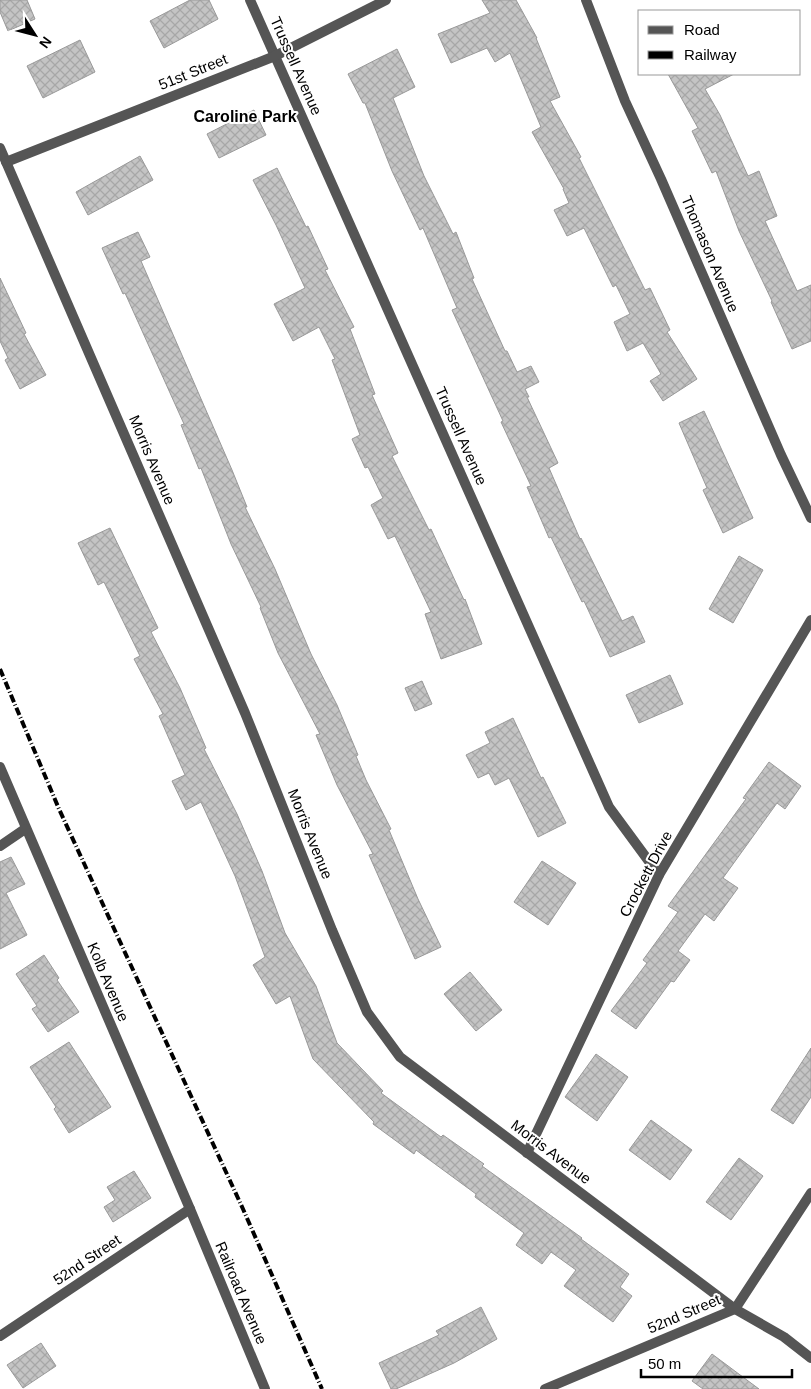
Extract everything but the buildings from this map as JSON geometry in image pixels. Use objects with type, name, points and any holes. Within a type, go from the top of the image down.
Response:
[{"type":"street","name":"Trussell Avenue","points":[[250,0],[609,807],[659,875]]},
{"type":"street","name":"51st Street","points":[[6,162],[275,56],[386,0]]},
{"type":"street","name":"Thomason Avenue","points":[[586,0],[625,101],[781,455],[811,518]]},
{"type":"street","name":"Morris Avenue","points":[[0,148],[245,712],[366,1012],[400,1057],[735,1309],[784,1337],[811,1358]]},
{"type":"street","name":"Crockett Drive","points":[[527,1153],[659,875],[811,620]]},
{"type":"street","name":"Kolb Avenue","points":[[0,767],[25,829],[190,1209]]},
{"type":"street","points":[[0,846],[25,829]]},
{"type":"street","name":"52nd Street","points":[[545,1389],[735,1309],[811,1193]]},
{"type":"street","name":"52nd Street","points":[[0,1336],[190,1209]]},
{"type":"street","name":"Railroad Avenue","points":[[190,1209],[265,1389]]},
{"type":"railway","points":[[0,669],[59,809],[243,1209],[322,1389]]},
{"type":"district","name":"Caroline Park","points":[[245,116]]}]
